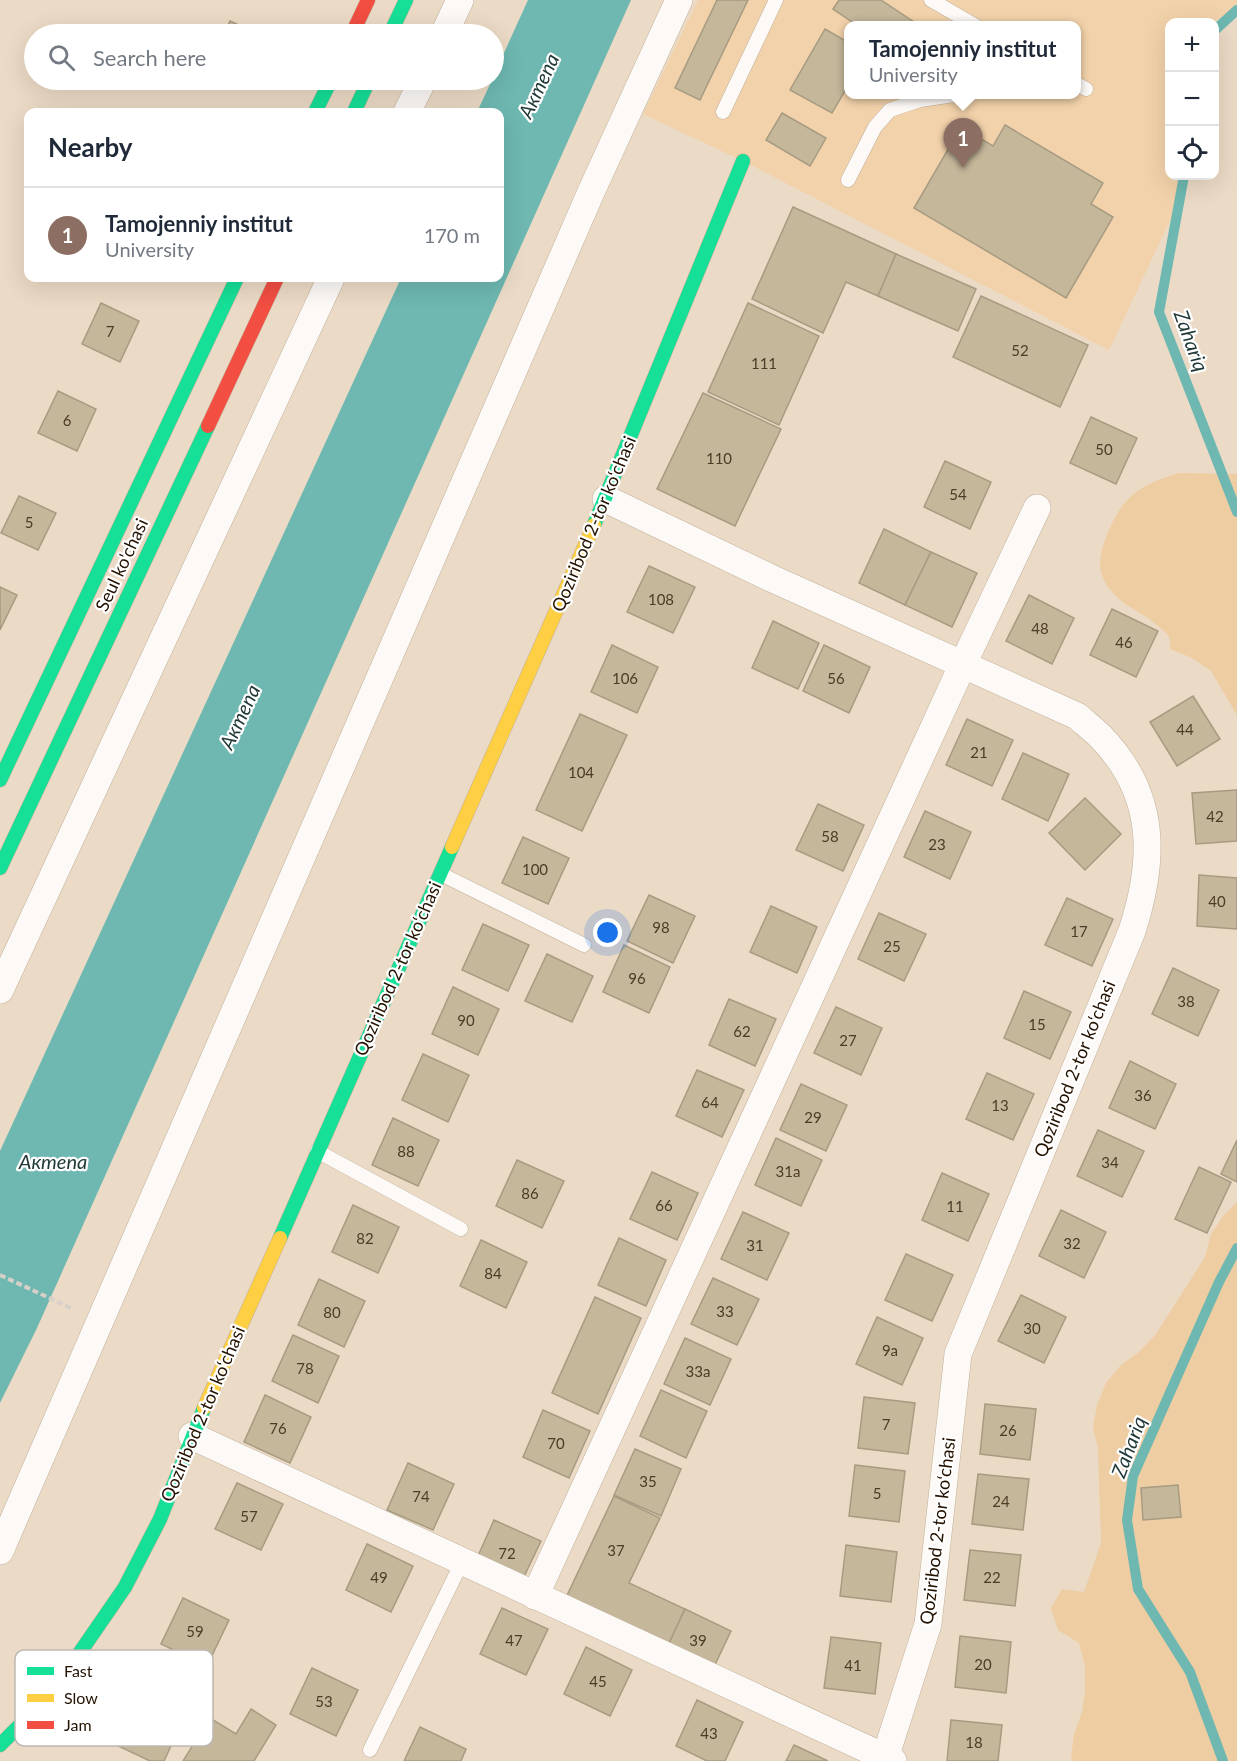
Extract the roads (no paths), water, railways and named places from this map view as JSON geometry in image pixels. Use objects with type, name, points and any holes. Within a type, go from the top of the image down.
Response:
[{"type":"street","points":[[357,24],[368,0]]},
{"type":"street","points":[[395,24],[406,0]]},
{"type":"street","points":[[449,24],[460,0]]},
{"type":"street","points":[[0,1551],[591,192],[679,0]]},
{"type":"street","points":[[317,108],[326,90]]},
{"type":"street","points":[[356,108],[364,90]]},
{"type":"street","points":[[409,108],[418,90]]},
{"type":"street","name":"Qoziribod 2-tor ko‘chasi","points":[[82,1650],[125,1587],[160,1519],[192,1436],[606,499],[743,161]]},
{"type":"street","name":"Seul ko'chasi","points":[[0,780],[235,282]]},
{"type":"street","name":"Seul ko'chasi","points":[[0,868],[275,282]]},
{"type":"street","points":[[0,990],[329,282]]},
{"type":"street","name":"Qoziribod 2-tor ko‘chasi","points":[[606,499],[773,579],[1077,716],[1102,738],[1122,762],[1137,790],[1146,820],[1148,850],[1146,879],[1132,931],[958,1354],[928,1624],[888,1760]]},
{"type":"street","points":[[535,1596],[963,664],[1037,508]]},
{"type":"street","points":[[192,1436],[888,1760]]},
{"type":"street","name":"Qoziribod 2-tor ko‘chasi","points":[[0,1745],[15,1730]]},
{"type":"lane","points":[[723,111],[776,0]]},
{"type":"lane","points":[[931,0],[967,21]]},
{"type":"lane","points":[[848,180],[875,127],[890,110],[930,99]]},
{"type":"lane","points":[[441,874],[584,945]]},
{"type":"lane","points":[[317,1151],[461,1229]]},
{"type":"lane","points":[[370,1750],[462,1563]]},
{"type":"water","name":"Актепа","points":[[528,0],[631,0],[37,1328],[0,1403],[0,1151],[399,282],[504,282],[504,108],[479,108],[487,90],[504,90],[504,53]]},
{"type":"waterway","name":"Zahariq","points":[[1219,26],[1237,10]]},
{"type":"waterway","name":"Zahariq","points":[[1183,180],[1159,312],[1237,512]]},
{"type":"waterway","name":"Zahariq","points":[[1223,1761],[1190,1672],[1138,1589],[1127,1520],[1133,1476],[1219,1282],[1237,1248]]},
{"type":"place","name":"Tamojenniy institut","points":[[963,168]]}]
